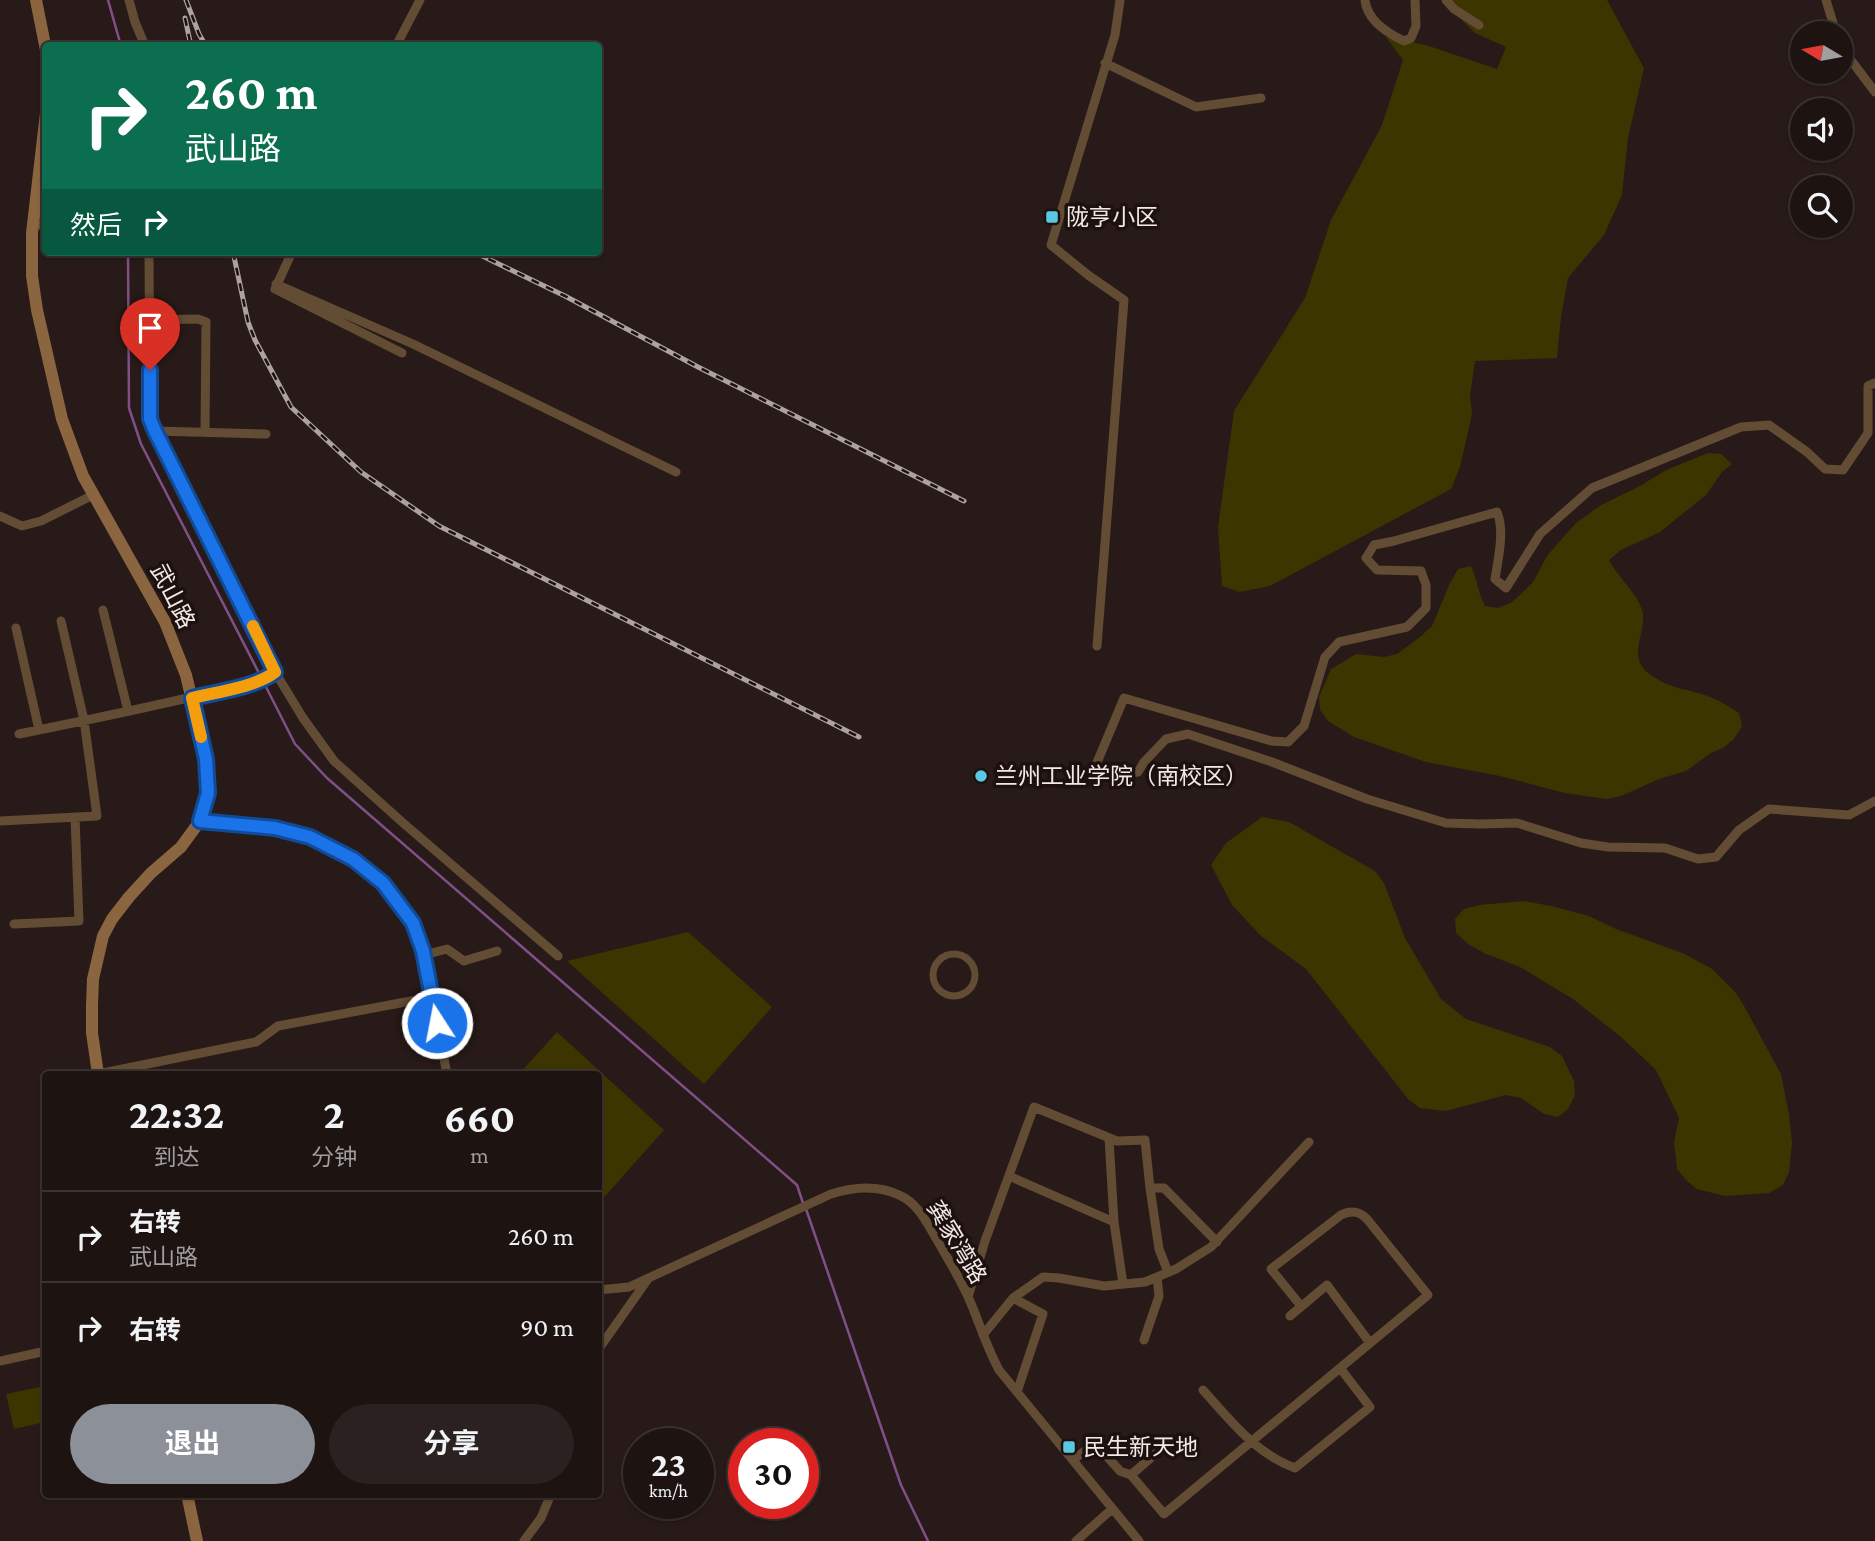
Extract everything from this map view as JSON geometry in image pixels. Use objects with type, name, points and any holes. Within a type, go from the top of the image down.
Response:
[{"type":"main road","points":[[36,0],[44,42]]},
{"type":"main road","name":"武山路","points":[[42,177],[32,276],[62,419],[83,476],[165,622],[187,675],[206,759],[208,793],[200,821],[181,847],[129,897],[103,936],[93,979],[92,1032],[98,1071]]},
{"type":"main road","points":[[188,1498],[197,1541]]},
{"type":"street","points":[[129,0],[143,42]]},
{"type":"street","points":[[398,42],[420,0]]},
{"type":"street","points":[[1097,646],[1124,300],[1051,245],[1115,35],[1119,0]]},
{"type":"street","points":[[1365,0],[1370,17],[1393,36],[1404,41],[1411,38],[1416,26],[1415,0]]},
{"type":"street","points":[[1446,0],[1454,9],[1479,25]]},
{"type":"street","points":[[1826,0],[1832,21]]},
{"type":"street","points":[[1105,63],[1196,107],[1261,98]]},
{"type":"street","points":[[1853,63],[1875,92]]},
{"type":"street","points":[[149,256],[150,419],[272,675],[334,761],[558,956]]},
{"type":"street","points":[[290,256],[275,289],[402,353]]},
{"type":"street","points":[[276,284],[413,344],[676,472]]},
{"type":"street","points":[[150,320],[198,319],[206,322],[205,432]]},
{"type":"street","points":[[1875,383],[1868,386],[1868,433],[1843,470],[1825,469],[1807,452],[1769,425],[1741,427],[1592,488],[1540,534],[1506,588],[1495,579],[1501,522],[1497,512],[1374,545],[1366,558],[1377,570],[1420,571],[1426,585],[1426,608],[1407,627],[1339,642],[1325,657],[1304,726],[1288,742],[1271,741],[1124,698],[1093,772],[1097,778],[1138,772],[1166,739],[1188,734],[1272,762],[1367,799],[1446,823],[1517,822],[1581,843],[1608,847],[1665,848],[1698,859],[1716,857],[1739,830],[1769,809],[1849,815],[1875,801]]},
{"type":"street","points":[[155,431],[266,434]]},
{"type":"street","points":[[0,516],[22,526],[41,521],[93,495]]},
{"type":"street","points":[[103,610],[128,711]]},
{"type":"street","points":[[0,821],[97,816],[84,720],[61,621]]},
{"type":"street","points":[[16,628],[39,730]]},
{"type":"street","points":[[19,734],[192,698],[272,675]]},
{"type":"street","points":[[13,924],[79,921],[75,817]]},
{"type":"street","points":[[200,821],[275,828],[310,837],[353,859],[383,883],[413,923],[424,955],[446,1071]]},
{"type":"street","points":[[424,955],[447,949],[464,961],[497,951]]},
{"type":"street","points":[[945,955],[961,955],[973,966],[973,983],[969,990],[962,994],[946,995],[934,983],[934,967],[945,955]]},
{"type":"street","points":[[113,1071],[256,1042],[278,1026],[432,997]]},
{"type":"street","points":[[968,1297],[1034,1107],[1117,1141],[1144,1140],[1159,1250],[1168,1272]]},
{"type":"street","points":[[1109,1138],[1114,1222],[1123,1284]]},
{"type":"street","points":[[982,1335],[1013,1298],[1043,1277],[1104,1286],[1145,1282],[1212,1247],[1308,1142]]},
{"type":"street","points":[[1009,1175],[1114,1222]]},
{"type":"street","name":"龚家湾路","points":[[602,1290],[629,1287],[849,1188],[884,1190],[901,1196],[912,1203],[923,1216],[968,1297],[999,1370],[1139,1541]]},
{"type":"street","points":[[1150,1188],[1164,1188],[1217,1242]]},
{"type":"street","points":[[1073,1460],[1095,1443],[1120,1471],[1131,1475],[1164,1514],[1428,1296],[1363,1215],[1352,1212],[1341,1215],[1271,1269],[1301,1306]]},
{"type":"street","points":[[602,1344],[649,1277]]},
{"type":"street","points":[[1144,1340],[1159,1296],[1157,1277]]},
{"type":"street","points":[[1290,1316],[1327,1285],[1370,1343]]},
{"type":"street","points":[[1013,1298],[1043,1314],[1017,1392]]},
{"type":"street","points":[[0,1361],[42,1352]]},
{"type":"street","points":[[1203,1390],[1250,1441],[1280,1463],[1295,1468],[1370,1407],[1340,1368]]},
{"type":"street","points":[[1131,1475],[1169,1443]]},
{"type":"street","points":[[524,1541],[541,1518],[549,1498]]},
{"type":"street","points":[[1076,1541],[1112,1508]]},
{"type":"shaded area","points":[[1442,0],[1607,0],[1644,68],[1628,138],[1622,195],[1604,235],[1568,278],[1557,358],[1475,361],[1470,396],[1472,414],[1460,467],[1451,489],[1270,586],[1240,592],[1222,586],[1218,527],[1234,411],[1305,298],[1331,220],[1382,125],[1403,60],[1386,37],[1426,45],[1497,69],[1506,47],[1475,33]]},
{"type":"shaded area","points":[[1708,453],[1721,454],[1732,464],[1722,472],[1706,495],[1660,532],[1621,550],[1609,560],[1641,607],[1643,621],[1638,651],[1641,665],[1646,671],[1663,682],[1706,695],[1739,713],[1742,726],[1734,739],[1723,748],[1686,771],[1659,779],[1621,796],[1606,799],[1565,793],[1500,776],[1426,762],[1354,737],[1328,721],[1320,710],[1319,697],[1331,669],[1356,654],[1384,657],[1397,654],[1432,626],[1458,569],[1471,566],[1485,606],[1498,608],[1512,602],[1533,582],[1547,556],[1576,523],[1601,505],[1666,470]]},
{"type":"shaded area","points":[[1262,817],[1289,822],[1375,871],[1384,883],[1405,938],[1441,999],[1466,1019],[1550,1047],[1562,1056],[1574,1081],[1575,1095],[1568,1109],[1558,1117],[1544,1114],[1521,1098],[1506,1095],[1446,1111],[1420,1108],[1408,1099],[1306,969],[1261,936],[1232,905],[1211,865],[1226,843]]},
{"type":"shaded area","points":[[1524,901],[1589,916],[1616,929],[1685,954],[1712,969],[1735,992],[1781,1074],[1792,1143],[1789,1172],[1783,1185],[1769,1193],[1725,1196],[1697,1189],[1677,1169],[1674,1142],[1679,1118],[1656,1070],[1621,1037],[1573,999],[1520,967],[1468,944],[1456,933],[1455,919],[1464,909]]},
{"type":"shaded area","points":[[688,932],[772,1007],[704,1084],[567,961]]},
{"type":"shaded area","points":[[557,1032],[600,1071],[522,1071]]},
{"type":"shaded area","points":[[602,1073],[664,1130],[602,1200]]},
{"type":"shaded area","points":[[42,1387],[42,1423],[14,1429],[6,1394]]},
{"type":"waterway","points":[[108,0],[120,42]]},
{"type":"waterway","points":[[128,256],[129,408],[141,444],[261,677]]},
{"type":"waterway","points":[[264,683],[295,744],[327,778],[797,1185],[803,1203]]},
{"type":"waterway","points":[[806,1209],[901,1485],[928,1541]]},
{"type":"railway","points":[[186,0],[204,42]]},
{"type":"railway","points":[[185,18],[190,42]]},
{"type":"railway","points":[[234,256],[248,322],[291,407],[361,472],[439,526],[859,737]]},
{"type":"railway","points":[[482,256],[964,501]]},
{"type":"slow traffic","points":[[201,737],[192,698],[269,677],[275,672],[253,626]]},
{"type":"place","name":"陇亨小区","points":[[1052,217]]},
{"type":"place","name":"兰州工业学院（南校区）","points":[[981,776]]},
{"type":"place","name":"民生新天地","points":[[1069,1447]]},
{"type":"route","points":[[150,370],[150,419],[275,672],[269,677],[192,698],[206,759],[208,793],[200,821],[275,828],[310,837],[353,859],[383,883],[413,923],[423,951],[437,1023]]}]
